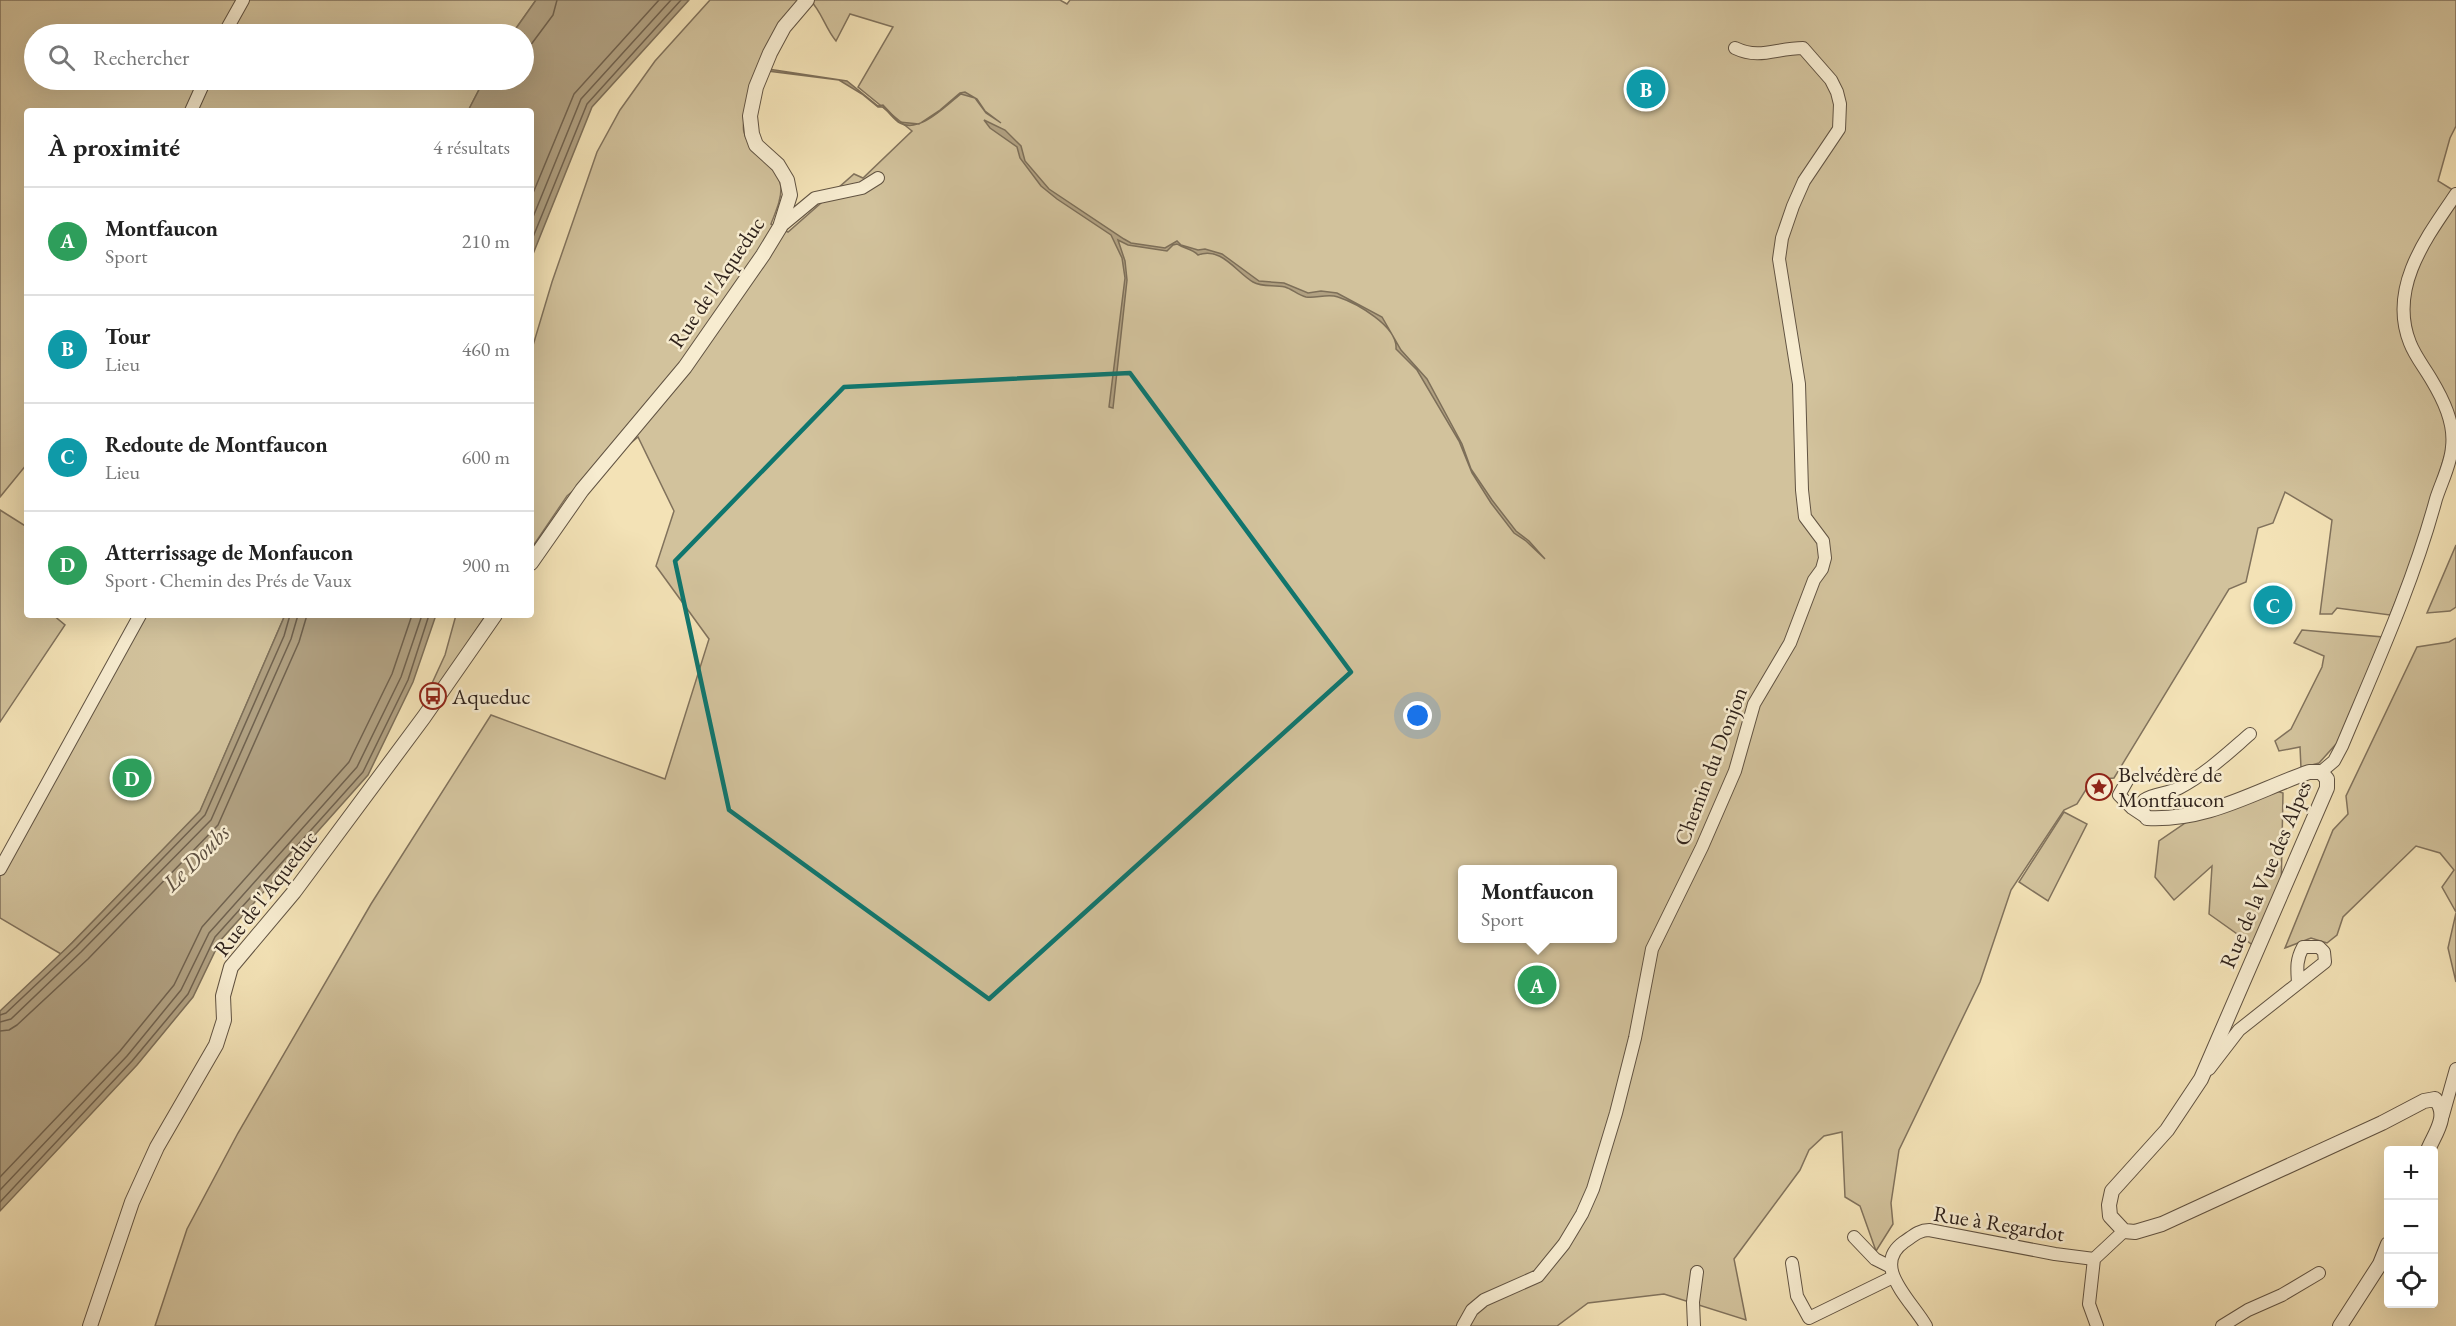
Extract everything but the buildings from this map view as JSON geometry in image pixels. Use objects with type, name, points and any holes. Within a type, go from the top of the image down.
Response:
[{"type":"street","points":[[230,24],[243,0]]},
{"type":"street","name":"Rue de l'Aqueduc","points":[[534,559],[582,490],[685,367],[764,255],[780,227],[790,195],[787,180],[778,165],[756,145],[750,116],[756,87],[770,53],[784,27],[807,0]]},
{"type":"street","name":"Chemin du Donjon","points":[[1462,1326],[1473,1310],[1484,1300],[1538,1276],[1564,1244],[1582,1214],[1593,1189],[1616,1113],[1635,1038],[1652,949],[1702,847],[1735,771],[1754,704],[1790,643],[1825,558],[1823,541],[1805,517],[1798,384],[1779,259],[1782,238],[1792,206],[1804,181],[1839,129],[1840,104],[1831,80],[1803,48],[1787,48],[1754,55],[1735,48]]},
{"type":"street","points":[[192,108],[200,90]]},
{"type":"street","points":[[780,227],[815,198],[862,188],[878,178]]},
{"type":"street","points":[[2320,772],[2334,761],[2342,746],[2421,555],[2452,447],[2450,420],[2437,389],[2410,345],[2404,326],[2403,304],[2406,283],[2417,253],[2456,194]]},
{"type":"street","points":[[0,869],[138,618]]},
{"type":"street","name":"Rue de l'Aqueduc","points":[[90,1326],[132,1202],[157,1147],[216,1045],[224,1020],[223,996],[231,967],[294,892],[424,717],[493,618]]},
{"type":"street","points":[[2146,818],[2143,811],[2145,800],[2150,796],[2171,793],[2190,783],[2250,734]]},
{"type":"street","name":"Rue de la Vue des Alpes","points":[[2146,818],[2170,819],[2207,812],[2309,772],[2320,772],[2327,779],[2327,788],[2201,1079]]},
{"type":"street","points":[[2128,779],[2120,795],[2146,818]]},
{"type":"street","name":"Rue de la Vue des Alpes","points":[[2124,1231],[2110,1216],[2109,1204],[2112,1191],[2167,1130],[2201,1079],[2239,1030],[2298,983]]},
{"type":"street","points":[[2430,1146],[2443,1114],[2456,1069]]},
{"type":"street","points":[[2097,1326],[2089,1305],[2094,1259],[2124,1231],[2135,1232],[2162,1224],[2371,1128],[2424,1101],[2435,1099],[2441,1106],[2443,1114]]},
{"type":"street","name":"Rue à Regardot","points":[[1891,1272],[1896,1248],[1921,1230],[2094,1259]]},
{"type":"street","points":[[1854,1237],[1891,1272],[1926,1326]]},
{"type":"street","points":[[2340,1326],[2380,1264],[2384,1254]]},
{"type":"street","points":[[1792,1263],[1797,1296],[1811,1322],[1891,1272]]},
{"type":"street","points":[[1694,1326],[1693,1302],[1697,1272]]},
{"type":"street","points":[[2222,1326],[2319,1273]]},
{"type":"highlighted area","points":[[1130,373],[1351,672],[989,999],[729,810],[675,561],[844,387]]},
{"type":"shaded area","points":[[0,0],[536,0],[519,24],[24,24],[24,90],[479,90],[470,108],[24,108],[24,468],[0,497]]},
{"type":"shaded area","points":[[710,0],[802,0],[782,25],[759,64],[753,78],[743,124],[748,142],[775,172],[781,187],[779,203],[771,224],[788,232],[854,174],[863,178],[912,131],[858,87],[893,27],[850,14],[836,41],[810,0],[1060,0],[1067,4],[1070,0],[2456,0],[2456,126],[2450,138],[2438,181],[2456,192],[2456,419],[2447,422],[2447,448],[2415,553],[2390,615],[2337,608],[2332,614],[2320,614],[2332,520],[2285,492],[2273,523],[2258,528],[2246,582],[2229,589],[2114,778],[2092,780],[2077,804],[2064,810],[2011,890],[1980,982],[1899,1150],[1891,1203],[1893,1224],[1876,1251],[1860,1206],[1845,1197],[1842,1132],[1824,1136],[1809,1150],[1800,1170],[1734,1259],[1746,1320],[1664,1294],[1588,1303],[1557,1326],[155,1326],[187,1229],[238,1133],[371,904],[491,715],[665,779],[709,639],[656,566],[674,511],[638,437],[567,496],[534,545],[534,342],[597,152],[620,110],[655,61]]},
{"type":"shaded area","points":[[0,510],[24,525],[24,618],[57,618],[65,625],[0,722]]},
{"type":"shaded area","points":[[2456,545],[2456,607],[2450,611],[2427,613]]},
{"type":"shaded area","points":[[137,618],[284,618],[200,812],[61,954],[0,918],[0,869]]},
{"type":"shaded area","points":[[455,618],[484,618],[433,695],[428,692],[445,655]]},
{"type":"shaded area","points":[[2302,630],[2383,637],[2345,734],[2319,763],[2301,768],[2300,747],[2279,751],[2275,741],[2291,729],[2322,667],[2324,656],[2294,643]]},
{"type":"shaded area","points":[[2456,638],[2456,912],[2442,887],[2454,870],[2440,853],[2416,846],[2343,917],[2337,935],[2327,943],[2311,938],[2285,948],[2333,830],[2348,814],[2346,796],[2417,647],[2449,642]]},
{"type":"shaded area","points":[[2268,788],[2283,793],[2281,894],[2257,948],[2209,914],[2212,866],[2174,900],[2155,877],[2159,841],[2197,815]]},
{"type":"shaded area","points":[[2064,812],[2087,824],[2048,901],[2019,882]]},
{"type":"shaded area","points":[[2456,913],[2456,982],[2448,948]]},
{"type":"water","points":[[536,0],[689,0],[592,107],[534,252],[534,108],[470,108],[479,90],[534,90],[534,24],[519,24]]},
{"type":"water","points":[[768,69],[847,81],[878,106],[883,105],[899,122],[918,124],[900,123],[883,107],[878,107],[839,80],[768,71]]},
{"type":"water","points":[[965,92],[977,99],[985,111],[1001,123],[986,113],[975,98],[961,94],[932,117],[921,123],[960,93]]},
{"type":"water","points":[[984,120],[1005,130],[1021,146],[1025,161],[1049,189],[1131,243],[1165,248],[1177,241],[1181,245],[1198,250],[1205,249],[1222,254],[1259,281],[1284,283],[1308,293],[1321,291],[1337,293],[1382,317],[1401,350],[1427,379],[1462,444],[1471,469],[1516,531],[1529,541],[1545,559],[1514,533],[1491,503],[1472,473],[1459,441],[1417,370],[1396,349],[1395,340],[1390,332],[1365,310],[1338,297],[1306,297],[1285,287],[1257,284],[1221,257],[1206,253],[1198,255],[1177,244],[1167,251],[1128,245],[1118,240],[1125,261],[1127,280],[1113,408],[1109,407],[1125,278],[1122,258],[1111,235],[1041,186],[1020,158],[1017,147],[990,128]]},
{"type":"water","name":"Le Doubs","points":[[284,618],[435,618],[413,682],[368,775],[220,941],[193,997],[137,1065],[0,1211],[0,1011],[72,943],[200,811]]},
{"type":"place","name":"Tour","points":[[1646,89]]},
{"type":"place","name":"Redoute de Montfaucon","points":[[2273,605]]},
{"type":"place","name":"Aqueduc","points":[[433,696]]},
{"type":"place","name":"Atterrissage de Monfaucon","points":[[132,778]]},
{"type":"place","name":"Belvédère de Montfaucon","points":[[2099,787]]},
{"type":"place","name":"Montfaucon","points":[[1537,985]]}]
